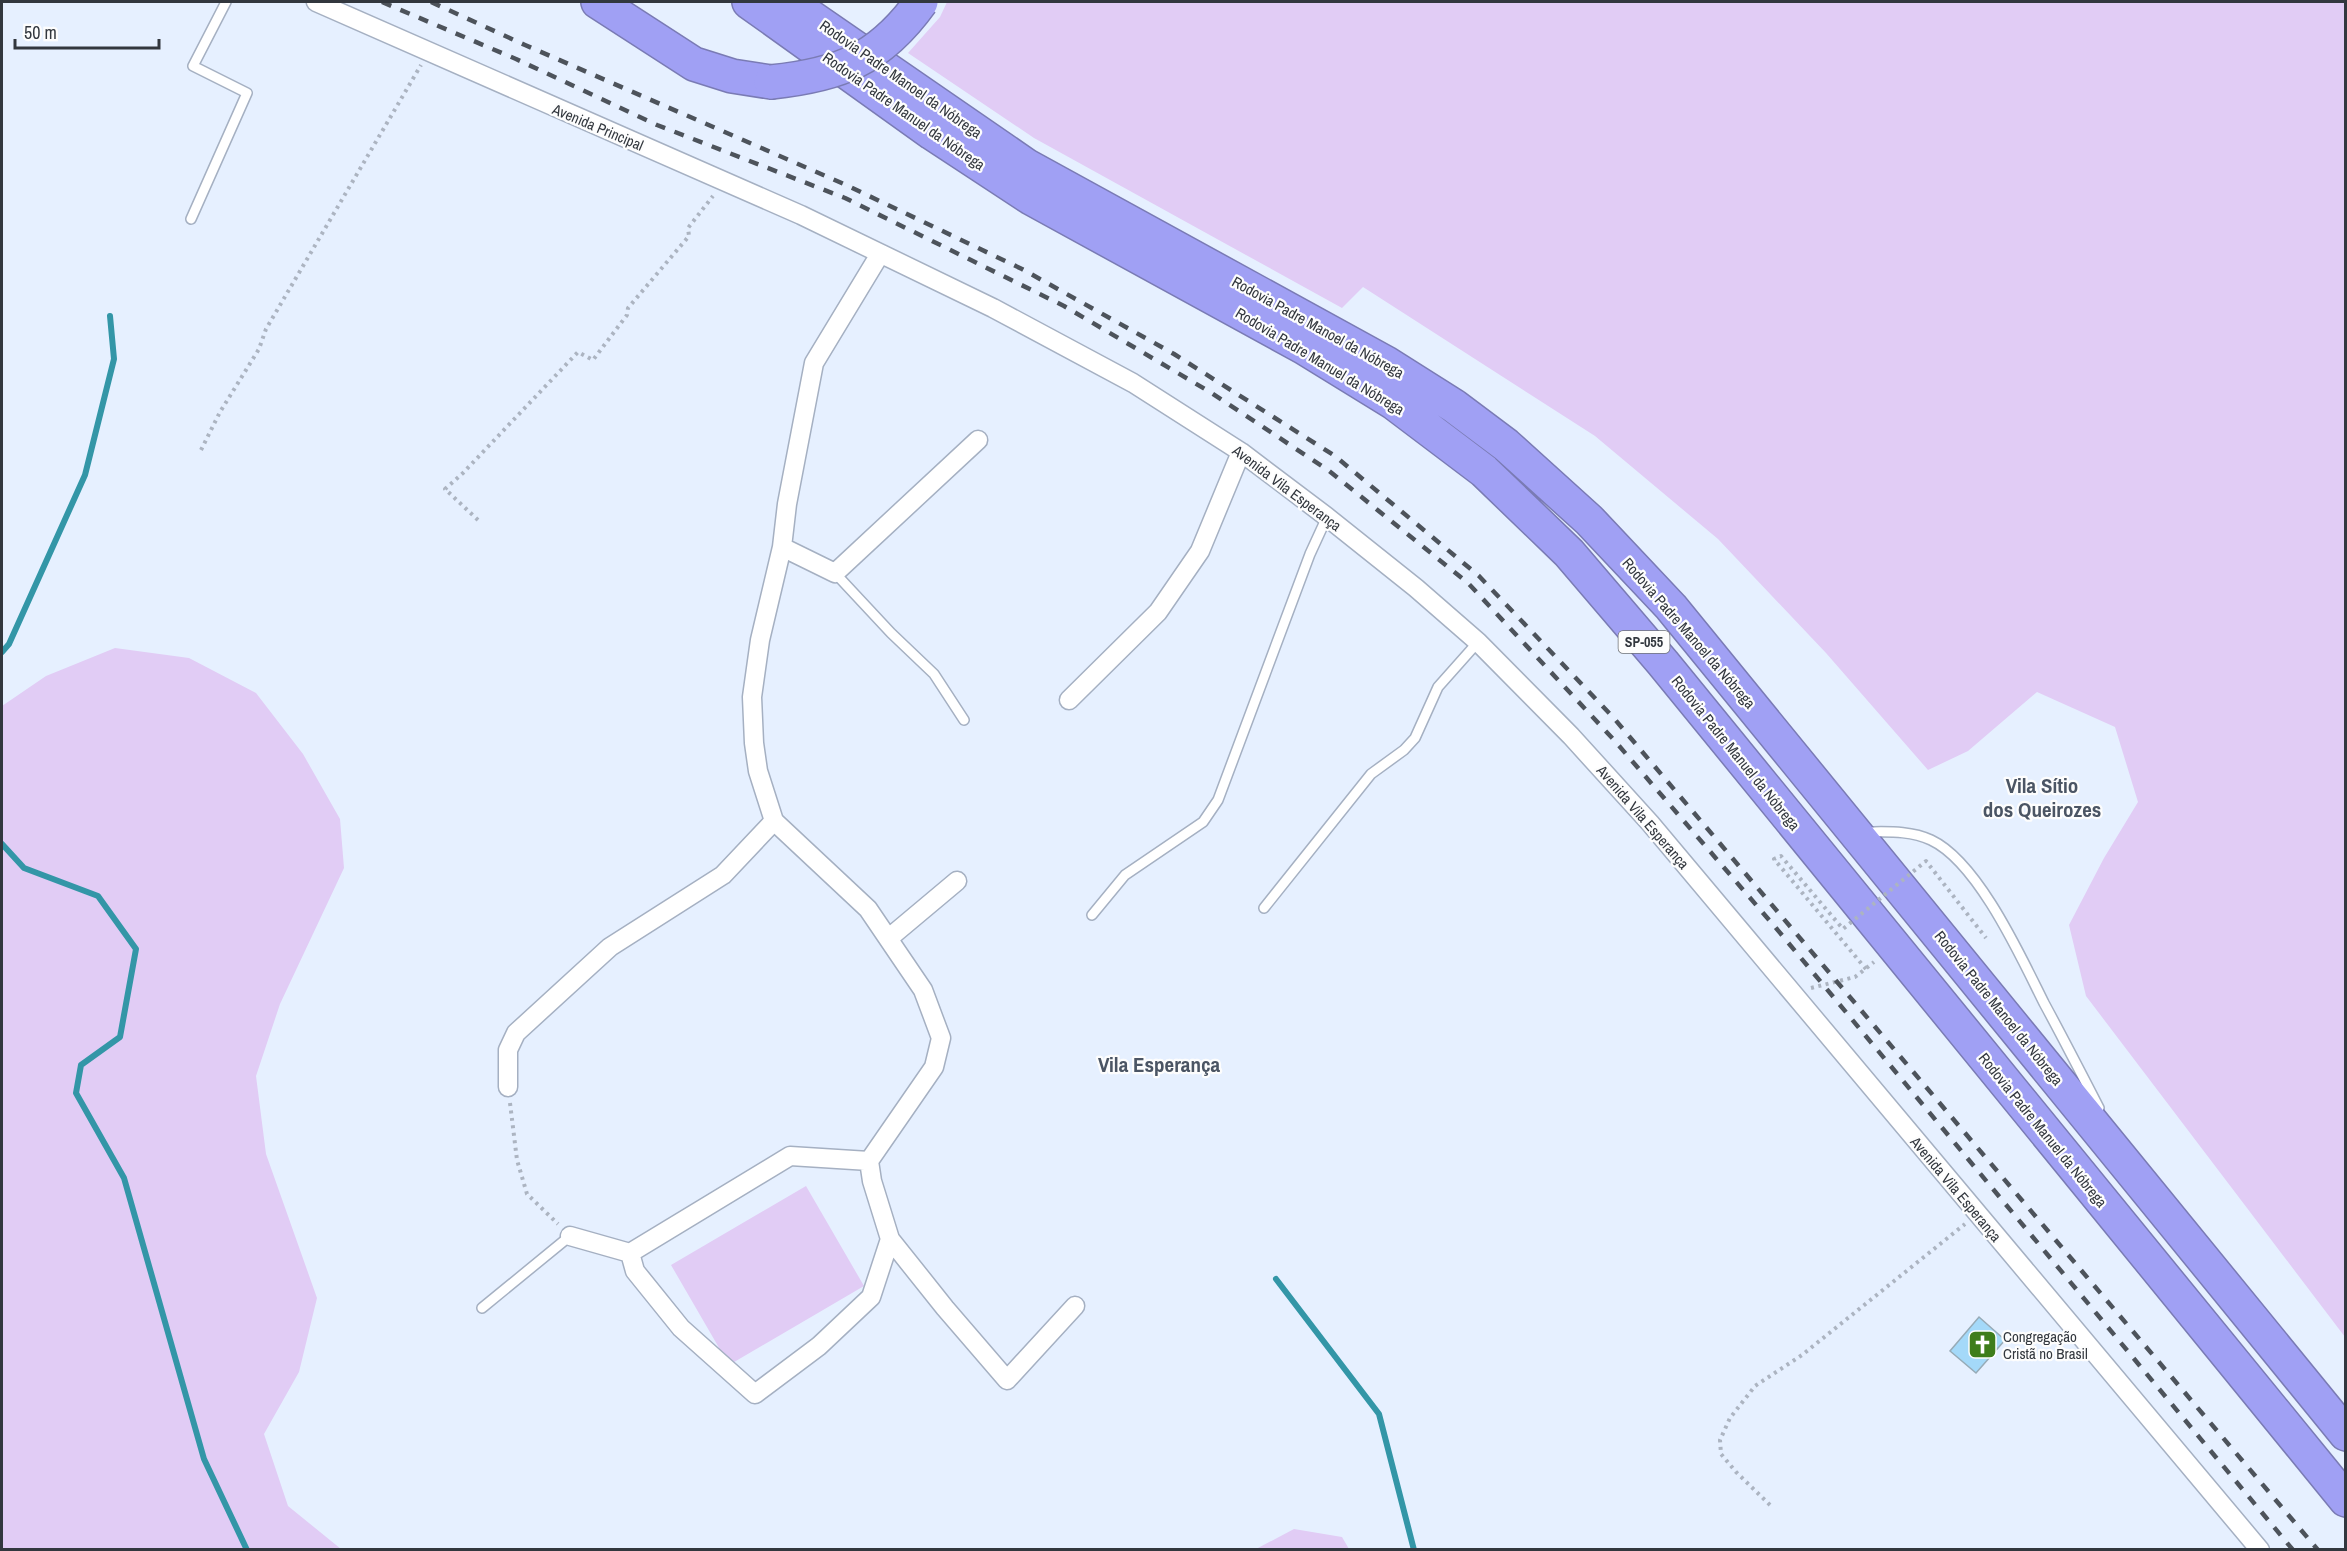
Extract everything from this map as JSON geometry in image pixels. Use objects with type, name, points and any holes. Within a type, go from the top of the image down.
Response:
[{"type":"highway","points":[[598,2],[694,64],[732,76],[771,82],[801,80],[831,73],[854,63],[875,50],[905,24],[921,2]]},
{"type":"highway","name":"Rodovia Padre Manuel da Nóbrega","points":[[749,2],[932,133],[1030,198],[1303,347],[1394,403],[1484,471],[1569,553],[1663,663],[2346,1500]]},
{"type":"highway","name":"Rodovia Padre Manoel da Nóbrega","points":[[789,2],[1027,166],[1386,363],[1454,406],[1506,445],[1589,520],[1671,607],[2346,1434]]},
{"type":"street","name":"Avenida Principal","points":[[316,2],[801,215],[880,254]]},
{"type":"street","name":"Avenida Vila Esperança","points":[[880,254],[993,308],[1133,383],[1241,452],[1328,517],[1478,642],[1571,736],[1650,823],[2260,1550]]},
{"type":"street","points":[[880,254],[814,363],[787,504],[782,547],[760,640],[752,697],[758,771],[774,821],[868,909],[923,990],[940,1038],[934,1067],[869,1161],[872,1181],[890,1239],[1007,1380],[1075,1306]]},
{"type":"street","points":[[782,547],[834,573],[978,440]]},
{"type":"street","points":[[1070,699],[1158,612],[1200,551],[1241,452]]},
{"type":"street","points":[[508,1087],[508,1050],[516,1033],[610,947],[723,875],[774,821]]},
{"type":"street","points":[[889,938],[957,881]]},
{"type":"street","points":[[570,1236],[630,1253],[790,1156],[869,1161]]},
{"type":"street","points":[[630,1253],[635,1271],[681,1328],[755,1394],[819,1346],[871,1297],[890,1239]]},
{"type":"lane","points":[[191,219],[247,93],[193,66],[226,2]]},
{"type":"lane","points":[[1092,915],[1125,876],[1203,822],[1218,800],[1310,554],[1328,517]]},
{"type":"lane","points":[[834,573],[934,674],[964,720]]},
{"type":"lane","points":[[1264,908],[1371,774],[1404,750],[1415,738],[1438,687],[1478,642]]},
{"type":"lane","points":[[1855,832],[1906,833],[1932,840],[1958,860],[1984,894],[2011,941],[2104,1119]]},
{"type":"lane","points":[[2110,1129],[2132,1172]]},
{"type":"lane","points":[[482,1308],[570,1236]]},
{"type":"path","points":[[201,450],[220,412],[259,349],[266,329],[429,52]]},
{"type":"path","points":[[478,520],[445,489],[478,458],[578,352],[593,360],[627,315],[628,308],[689,236],[688,228],[724,181]]},
{"type":"path","points":[[1866,969],[1774,859],[1781,856],[1843,929],[1926,861],[1986,938]]},
{"type":"path","points":[[1792,993],[1855,977],[1893,946]]},
{"type":"path","points":[[508,1087],[517,1160],[527,1194],[570,1236]]},
{"type":"path","points":[[1770,1505],[1721,1454],[1720,1440],[1730,1418],[1755,1386],[1818,1343],[1978,1214]]},
{"type":"shaded area","points":[[947,2],[2345,2],[2345,1337],[2086,996],[2069,925],[2104,858],[2138,802],[2115,727],[2037,692],[1968,751],[1928,770],[1826,653],[1718,539],[1595,436],[1363,287],[1342,308],[1034,138],[908,53],[940,17]]},
{"type":"shaded area","points":[[115,648],[189,658],[256,693],[303,754],[340,819],[344,868],[280,1004],[256,1076],[266,1154],[317,1298],[299,1372],[264,1434],[288,1506],[341,1549],[2,1549],[2,706],[46,676]]},
{"type":"shaded area","points":[[806,1186],[864,1286],[729,1365],[671,1265]]},
{"type":"shaded area","points":[[1294,1529],[1342,1537],[1349,1549],[1256,1549]]},
{"type":"building","name":"Congregação Cristã no Brasil","points":[[1979,1317],[2005,1340],[1976,1373],[1950,1351]]},
{"type":"waterway","points":[[2,652],[9,644],[85,475],[114,359],[110,316]]},
{"type":"waterway","points":[[2,844],[24,868],[98,896],[136,949],[120,1037],[81,1065],[76,1093],[124,1178],[204,1459],[247,1550]]},
{"type":"waterway","points":[[1276,1279],[1379,1414],[1414,1550]]},
{"type":"railway","points":[[382,2],[516,59],[657,125],[845,198],[1064,306],[1210,392],[1328,470],[1468,583],[1614,740],[1776,928],[2293,1550]]},
{"type":"railway","points":[[431,2],[844,184],[1022,269],[1174,354],[1335,456],[1479,576],[1612,716],[2318,1550]]},
{"type":"place","name":"Congregação Cristã no Brasil","points":[[1982,1345]]},
{"type":"district","name":"Vila Sítio dos Queirozes","points":[[2042,797]]},
{"type":"district","name":"Vila Esperança","points":[[1159,1064]]}]
